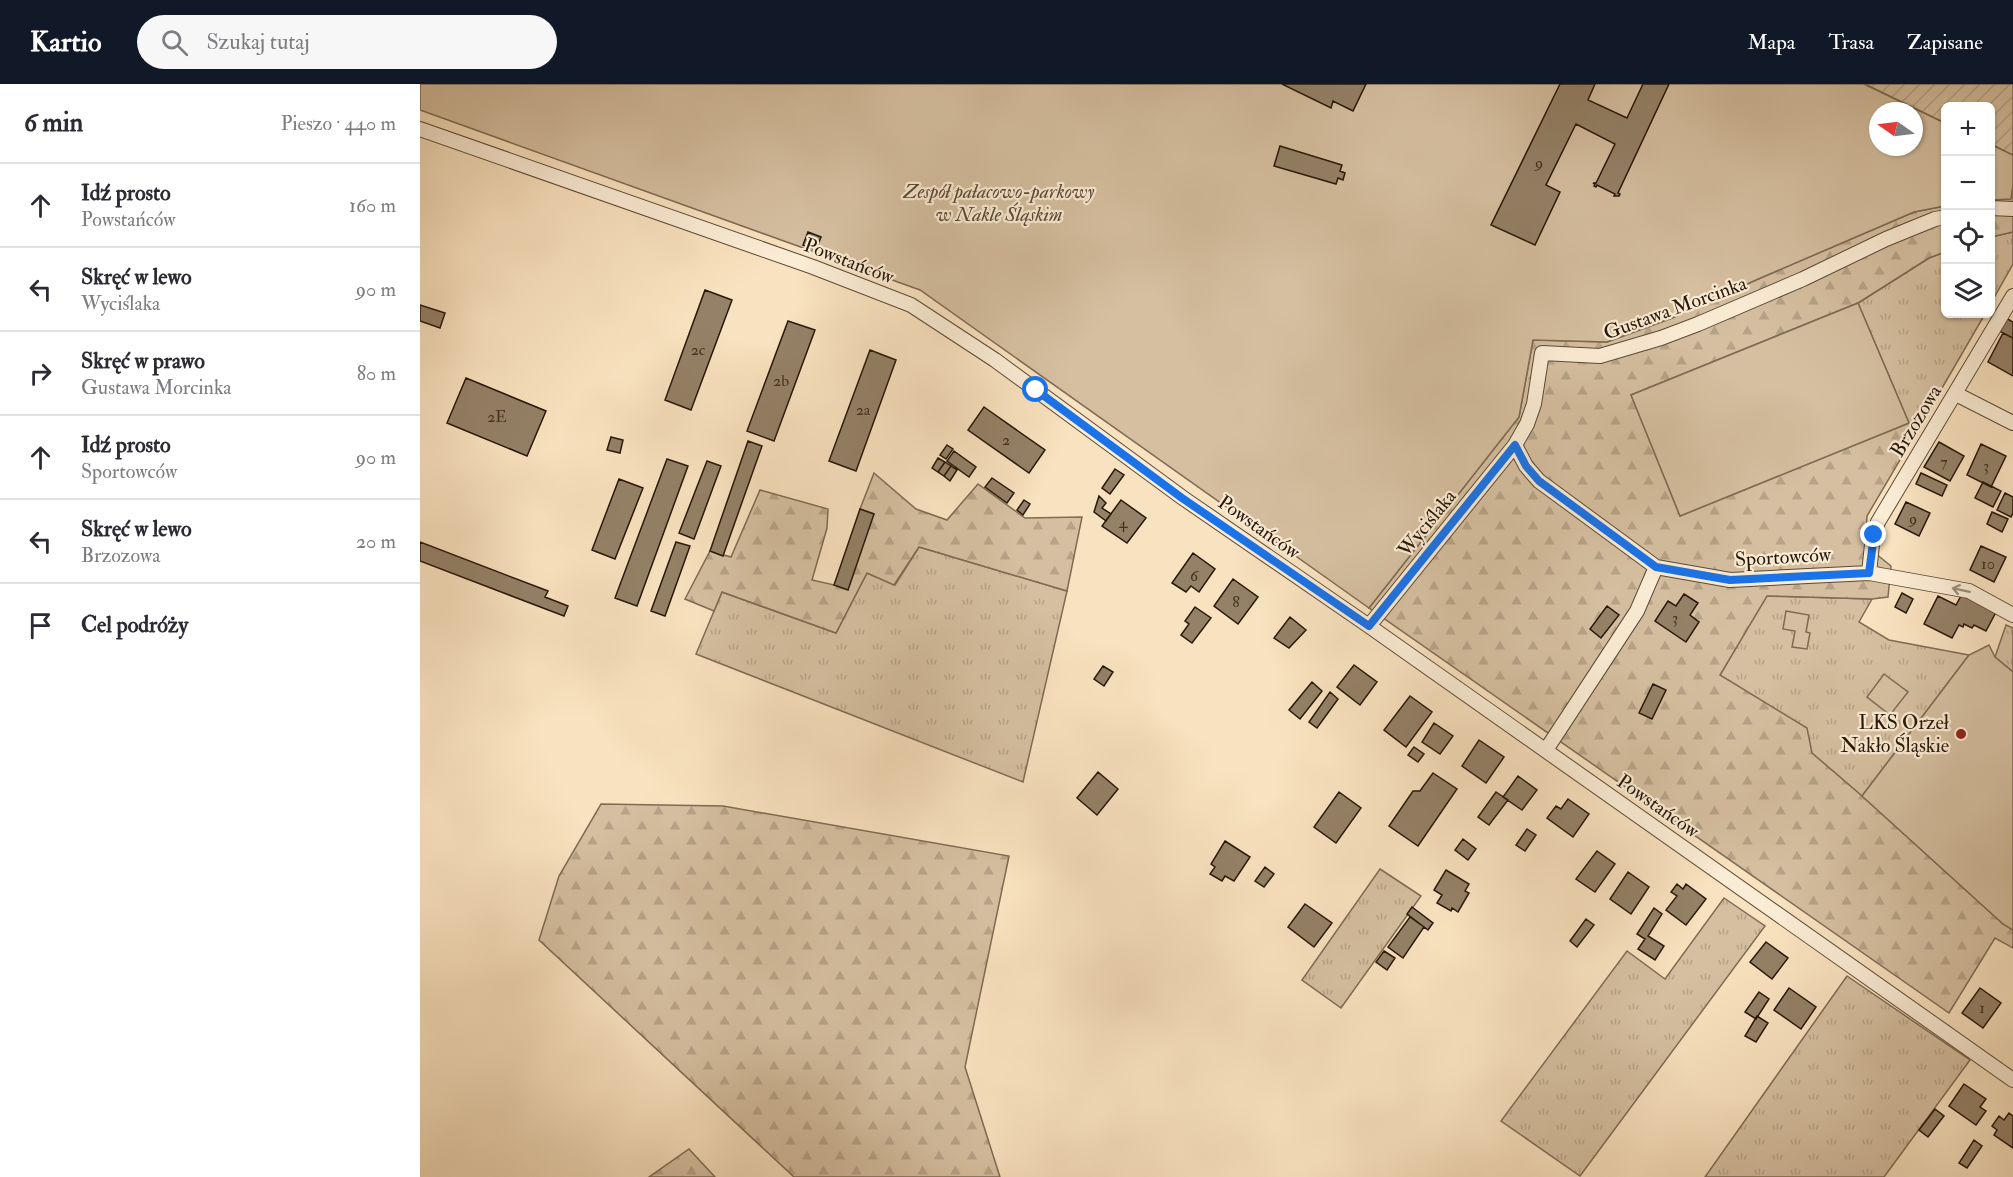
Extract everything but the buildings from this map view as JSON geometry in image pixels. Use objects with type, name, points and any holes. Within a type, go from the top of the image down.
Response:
[{"type":"street","name":"Powstańców","points":[[420,129],[813,267],[911,305],[995,360],[1182,498],[1369,626],[2013,1080]]},
{"type":"street","points":[[1995,208],[2013,209]]},
{"type":"street","name":"Gustawa Morcinka","points":[[1515,445],[1527,424],[1534,404],[1542,353],[1600,356],[1661,338],[1803,279],[1886,239],[1941,218]]},
{"type":"street","name":"Brzozowa","points":[[1869,573],[1878,522],[2013,296]]},
{"type":"street","points":[[1956,394],[2013,423]]},
{"type":"street","name":"Wyciślaka","points":[[1369,626],[1515,445]]},
{"type":"street","points":[[1515,445],[1526,466],[1539,481],[1656,567],[1637,611],[1546,750]]},
{"type":"street","name":"Sportowców","points":[[1656,567],[1730,580],[1869,573],[1969,591],[2013,615]]},
{"type":"green space","name":"Zespół pałacowo-parkowy w Nakle Śląskim","points":[[420,84],[1864,84],[1901,102],[1869,102],[1869,156],[1923,156],[1923,112],[1941,121],[1941,207],[1914,212],[1672,318],[1607,342],[1533,340],[1519,417],[1369,608],[920,290],[420,110]]},
{"type":"green space","points":[[1865,84],[2013,84],[2013,155],[1995,146],[1995,102],[1941,102],[1941,121],[1923,112],[1923,102],[1902,102]]},
{"type":"green space","points":[[1995,146],[2013,155],[2011,199],[1995,200]]},
{"type":"green space","points":[[2013,185],[2013,232],[1995,236],[1995,200],[2010,199]]},
{"type":"green space","points":[[1941,207],[1941,254],[1929,258],[1858,303],[1631,395],[1680,516],[1909,423],[1920,426],[1867,516],[1865,545],[1891,566],[1888,597],[1872,599],[1767,596],[1720,675],[1807,728],[1812,753],[2003,924],[2013,930],[2013,948],[1995,938],[1949,1013],[1369,608],[1519,417],[1533,340],[1607,342],[1672,318],[1914,212]]},
{"type":"green space","points":[[2013,232],[2013,264],[1995,296],[1995,264],[1995,236]]},
{"type":"green space","points":[[1941,254],[1941,318],[1983,318],[1920,426],[1909,423],[1858,303],[1929,258]]},
{"type":"green space","points":[[1858,303],[1909,423],[1680,516],[1631,395]]},
{"type":"green space","points":[[874,473],[916,509],[947,520],[978,484],[1025,518],[1082,517],[1067,591],[919,547],[894,585],[867,573],[836,633],[722,592],[714,611],[685,599],[710,551],[731,557],[760,490],[828,509],[827,528],[812,580],[834,585],[874,514],[860,509]]},
{"type":"green space","points":[[919,547],[1067,591],[1023,782],[696,654],[722,592],[836,633],[867,573],[895,585]]},
{"type":"green space","points":[[1766,596],[1872,599],[1859,622],[1889,640],[1969,655],[1862,796],[1720,675]]},
{"type":"green space","points":[[1786,611],[1809,615],[1806,632],[1810,633],[1807,649],[1792,647],[1795,631],[1783,629]]},
{"type":"green space","points":[[2006,625],[2013,628],[2013,672],[1995,657]]},
{"type":"green space","name":"LKS Orzeł Nakło Śląskie","points":[[1989,645],[1995,657],[2013,672],[2013,930],[2003,924],[1862,796],[1969,655]]},
{"type":"green space","points":[[1884,674],[1908,692],[1890,715],[1867,697]]},
{"type":"green space","points":[[601,804],[723,806],[1009,856],[965,1067],[1000,1177],[794,1177],[539,940],[559,876]]},
{"type":"green space","points":[[1380,869],[1421,896],[1341,1008],[1302,980]]},
{"type":"green space","points":[[1724,898],[1765,926],[1580,1176],[1501,1121],[1627,951],[1665,979]]},
{"type":"green space","points":[[1847,976],[1970,1060],[1884,1177],[1705,1177]]},
{"type":"green space","points":[[689,1149],[715,1177],[649,1177]]},
{"type":"place","name":"LKS Orzeł Nakło Śląskie","points":[[1961,734]]},
{"type":"route","points":[[1036,390],[1182,498],[1369,626],[1515,445],[1526,466],[1539,481],[1656,567],[1730,580],[1869,573],[1874,535]]}]
